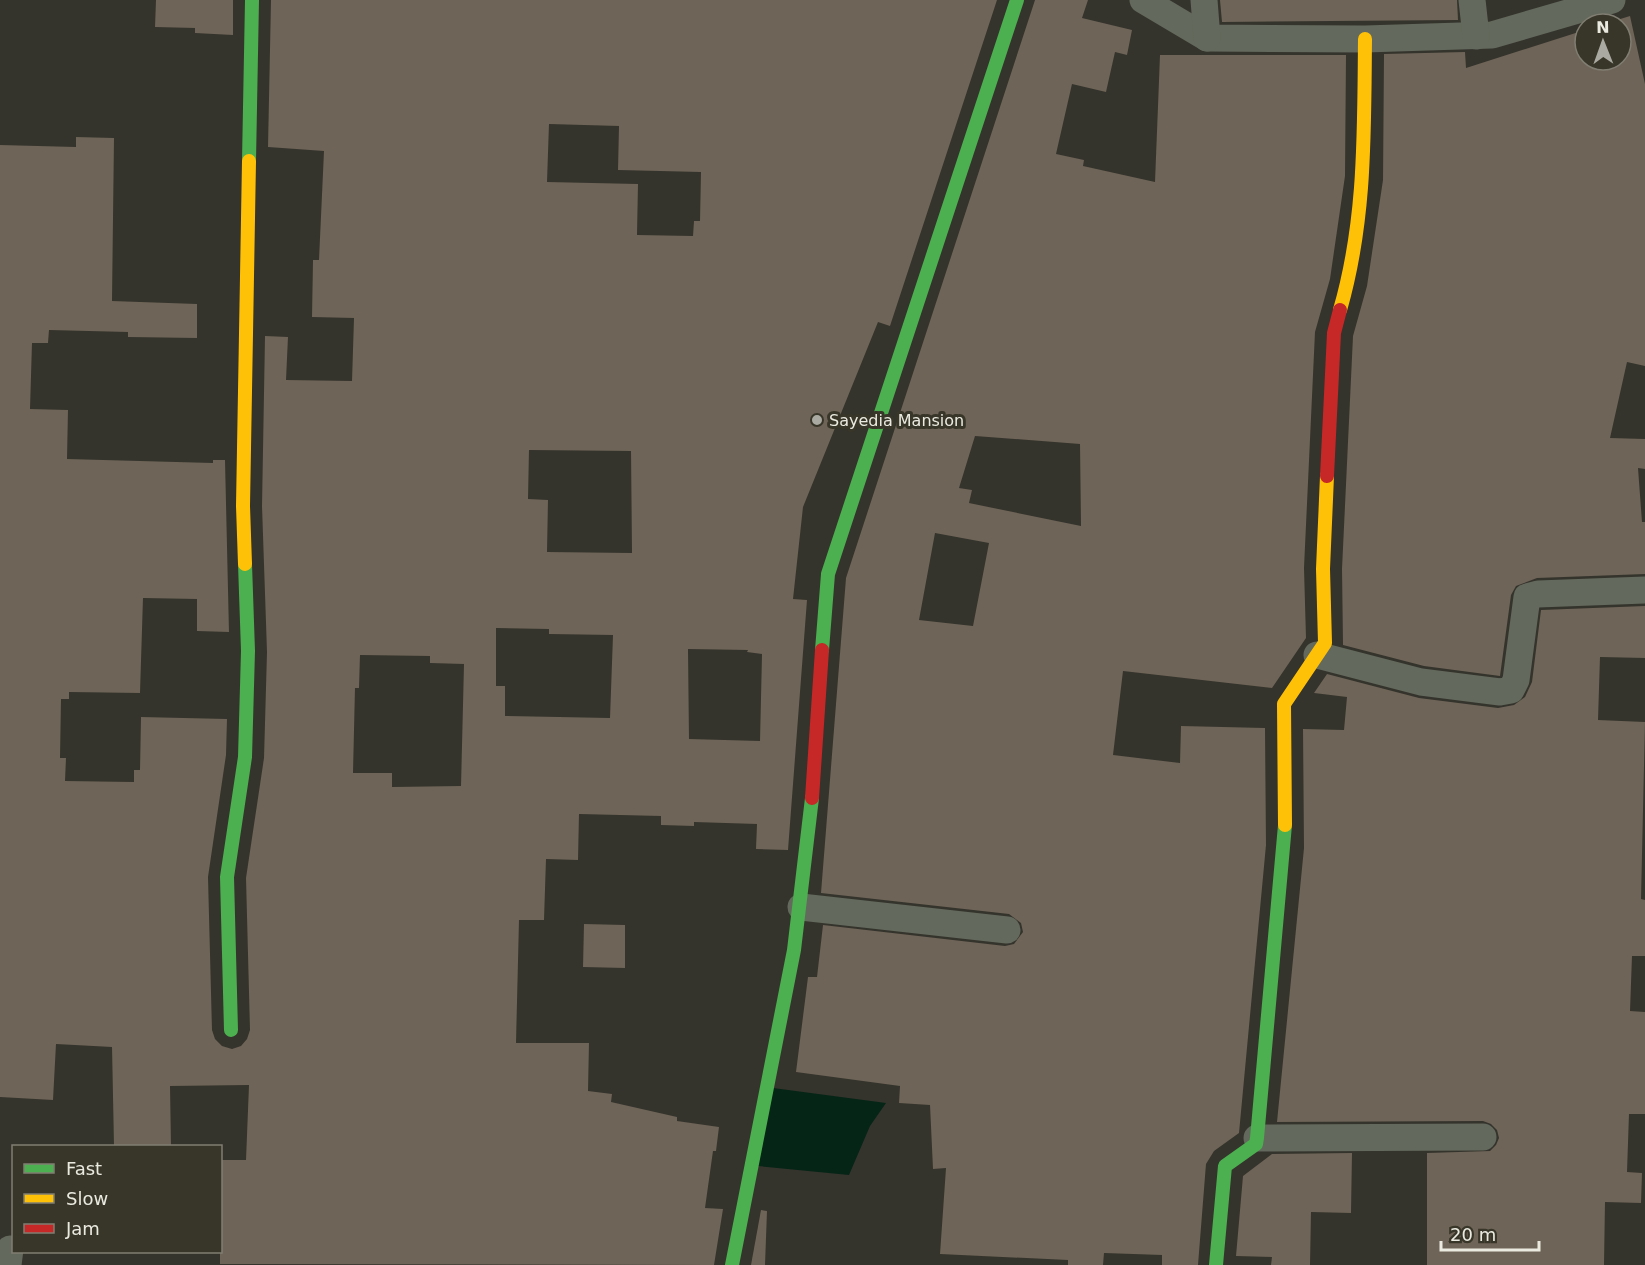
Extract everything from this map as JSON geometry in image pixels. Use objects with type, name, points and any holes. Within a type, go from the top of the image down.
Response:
[{"type":"street","points":[[231,1030],[227,877],[245,758],[248,651],[243,506],[252,0]]},
{"type":"street","points":[[732,1265],[780,1033],[801,907],[812,823],[819,667],[828,574],[1017,0]]},
{"type":"street","points":[[1143,0],[1207,38],[1365,39],[1492,35],[1612,0]]},
{"type":"street","points":[[1204,0],[1207,38]]},
{"type":"street","points":[[1472,0],[1476,36]]},
{"type":"street","points":[[1216,1265],[1225,1166],[1256,1144],[1257,1138],[1284,846],[1284,704],[1325,643],[1323,569],[1334,333],[1348,284],[1364,177],[1365,39]]},
{"type":"street","points":[[1317,655],[1422,682],[1500,692],[1511,690],[1516,680],[1527,597],[1538,594],[1645,590]]},
{"type":"street","points":[[801,907],[1007,930]]},
{"type":"street","points":[[1257,1138],[1483,1137]]},
{"type":"shaded area","points":[[773,1088],[886,1103],[870,1126],[849,1175],[748,1165]]},
{"type":"building","points":[[156,0],[233,0],[233,35],[195,33],[195,28],[155,27]]},
{"type":"building","points":[[271,0],[997,0],[890,326],[878,322],[803,507],[793,599],[807,600],[788,850],[756,849],[757,824],[694,822],[694,826],[661,825],[661,816],[579,814],[578,860],[546,859],[544,920],[519,920],[516,1043],[589,1043],[588,1091],[612,1094],[611,1102],[677,1117],[677,1121],[719,1127],[716,1151],[713,1151],[705,1208],[723,1209],[714,1265],[220,1264],[222,1160],[246,1160],[249,1085],[170,1086],[171,1145],[114,1145],[112,1047],[56,1044],[53,1100],[0,1097],[0,145],[76,147],[76,137],[114,138],[112,301],[197,304],[197,338],[128,337],[128,332],[49,330],[48,343],[32,343],[30,409],[68,410],[67,459],[213,463],[213,460],[225,460],[229,632],[197,631],[197,599],[143,598],[140,693],[69,692],[69,699],[61,699],[60,758],[66,758],[65,781],[134,782],[134,770],[140,770],[141,717],[227,719],[226,755],[208,877],[212,1030],[215,1039],[222,1046],[232,1049],[241,1046],[250,1030],[246,878],[264,758],[267,652],[262,506],[265,336],[288,337],[286,380],[352,381],[354,318],[312,317],[313,260],[319,260],[324,151],[268,147]],"holes":[[[549,124],[619,126],[618,170],[701,172],[700,221],[694,221],[693,236],[637,235],[638,184],[547,182]],[[529,450],[631,451],[632,553],[547,552],[548,500],[528,499]],[[496,628],[549,629],[549,634],[613,635],[610,718],[505,716],[505,686],[496,686]],[[688,649],[748,650],[747,652],[762,654],[760,741],[689,739]],[[360,655],[430,656],[430,663],[464,664],[461,786],[392,787],[392,773],[353,773],[355,688],[359,688]]]},
{"type":"building","points":[[1035,0],[1088,0],[1082,18],[1132,30],[1127,55],[1115,52],[1106,92],[1072,84],[1056,154],[1084,160],[1083,166],[1155,182],[1160,55],[1346,55],[1345,176],[1330,279],[1315,332],[1304,568],[1306,638],[1272,688],[1123,671],[1113,755],[1180,763],[1181,726],[1265,728],[1266,845],[1239,1133],[1214,1151],[1206,1164],[1198,1265],[1162,1265],[1162,1255],[1104,1253],[1103,1265],[1068,1265],[1068,1260],[940,1254],[946,1168],[933,1169],[930,1105],[899,1103],[900,1086],[796,1072],[808,977],[817,977],[823,925],[1005,946],[1014,944],[1023,932],[1021,923],[1009,914],[821,893],[846,578]],"holes":[[[975,436],[1080,444],[1081,526],[969,503],[972,490],[959,488]],[[935,533],[989,543],[973,626],[919,620]]]},
{"type":"building","points":[[1220,0],[1457,0],[1458,20],[1222,22]]},
{"type":"building","points":[[1633,30],[1645,84],[1645,366],[1627,362],[1610,438],[1645,439],[1645,469],[1638,468],[1642,522],[1645,522],[1645,574],[1537,578],[1516,586],[1511,595],[1500,676],[1424,666],[1343,645],[1342,569],[1353,336],[1367,286],[1383,180],[1384,54],[1465,52],[1466,68],[1573,34],[1573,72],[1633,72]]},
{"type":"building","points":[[1645,606],[1645,658],[1600,657],[1598,720],[1645,722],[1641,899],[1645,900],[1645,956],[1632,956],[1630,1011],[1645,1012],[1645,1114],[1629,1114],[1627,1172],[1642,1173],[1641,1203],[1605,1202],[1604,1265],[1427,1265],[1427,1153],[1490,1151],[1499,1138],[1497,1130],[1491,1124],[1483,1121],[1277,1122],[1304,848],[1303,729],[1344,730],[1347,697],[1314,693],[1327,674],[1419,698],[1498,708],[1514,705],[1525,697],[1532,682],[1541,610]]},
{"type":"building","points":[[584,924],[625,925],[625,968],[583,967]]},
{"type":"building","points":[[1352,1153],[1351,1213],[1311,1212],[1310,1265],[1271,1265],[1272,1257],[1236,1256],[1243,1176],[1272,1154]]},
{"type":"building","points":[[761,1210],[767,1211],[765,1265],[751,1265]]},
{"type":"traffic: fast","points":[[249,161],[252,0]]},
{"type":"traffic: fast","points":[[822,650],[828,574],[1017,0]]},
{"type":"traffic: fast","points":[[231,1030],[227,877],[245,757],[248,651],[245,564]]},
{"type":"traffic: fast","points":[[732,1265],[794,950],[812,798]]},
{"type":"traffic: fast","points":[[1216,1265],[1225,1166],[1256,1144],[1257,1138],[1285,825]]},
{"type":"traffic: slow","points":[[1340,310],[1355,243],[1359,209],[1364,141],[1365,39]]},
{"type":"traffic: slow","points":[[245,564],[243,506],[249,161]]},
{"type":"traffic: slow","points":[[1285,825],[1284,704],[1325,643],[1323,569],[1327,476]]},
{"type":"traffic: jam","points":[[1327,476],[1334,333],[1340,310]]},
{"type":"traffic: jam","points":[[812,798],[822,650]]},
{"type":"place","name":"Sayedia Mansion","points":[[817,420]]}]
